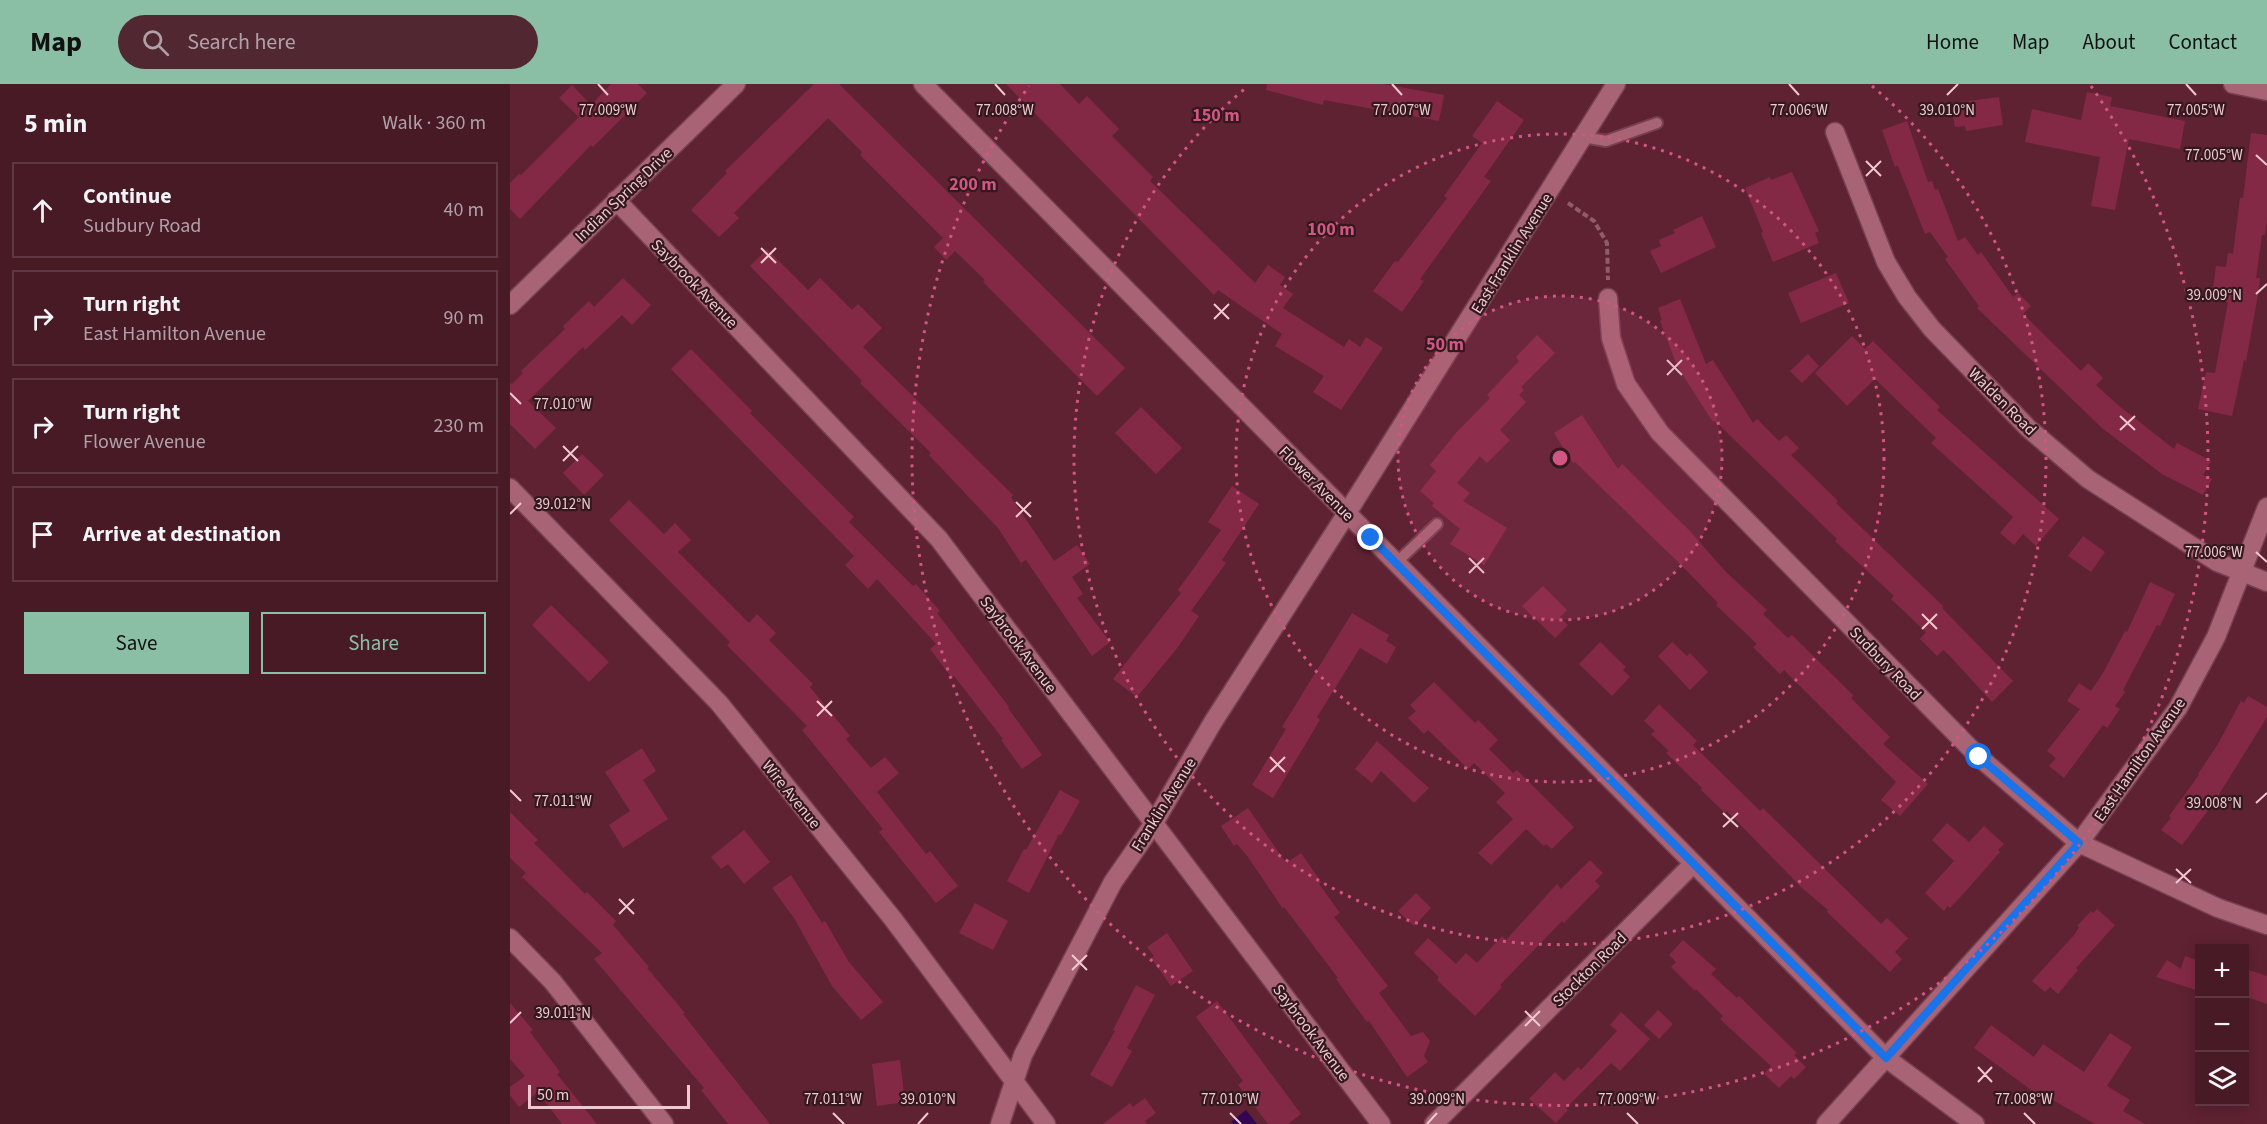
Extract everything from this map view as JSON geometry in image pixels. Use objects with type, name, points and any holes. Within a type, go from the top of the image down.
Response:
[{"type":"street","name":"Indian Spring Drive","points":[[510,305],[736,84]]},
{"type":"street","name":"Flower Avenue","points":[[923,84],[1886,1058],[1976,1124]]},
{"type":"street","name":"East Franklin Avenue","points":[[1347,513],[1616,84]]},
{"type":"street","points":[[2233,84],[2267,91]]},
{"type":"street","name":"Walden Road","points":[[1834,132],[1886,262],[1907,297],[1932,328],[2028,428],[2088,479],[2217,562],[2267,582]]},
{"type":"street","name":"Saybrook Avenue","points":[[616,200],[939,538],[1381,1124]]},
{"type":"street","name":"Sudbury Road","points":[[1608,298],[1611,338],[1626,384],[1660,433],[1979,757],[2079,843],[2218,909],[2267,925]]},
{"type":"street","name":"Wire Avenue","points":[[510,488],[719,703],[893,919],[1046,1124]]},
{"type":"street","name":"East Hamilton Avenue","points":[[1826,1124],[2079,843],[2178,708],[2216,637],[2267,507]]},
{"type":"street","name":"Franklin Avenue","points":[[986,1124],[1003,1116],[1023,1055],[1113,882],[1154,823],[1213,722],[1347,513]]},
{"type":"street","name":"Stockton Road","points":[[1434,1124],[1693,864]]},
{"type":"street","points":[[510,938],[552,982],[664,1124]]},
{"type":"lane","points":[[1583,137],[1606,141],[1657,123]]},
{"type":"lane","points":[[1396,563],[1437,524]]},
{"type":"path","points":[[1568,203],[1594,221],[1607,243],[1608,298]]},
{"type":"shaded area","points":[[1246,1110],[1257,1124],[1233,1124],[1231,1122]]},
{"type":"building","points":[[611,84],[638,84],[647,93],[593,147],[591,145],[520,219],[510,209],[510,183],[519,174],[521,175],[579,117],[559,98],[572,85],[591,105]]},
{"type":"building","points":[[814,84],[839,84],[1125,368],[1097,396],[955,251],[946,260],[934,247],[943,238],[860,155],[862,152],[828,118],[734,213],[739,218],[719,237],[691,210],[727,173],[725,171]]},
{"type":"building","points":[[1006,84],[1060,84],[1079,104],[1087,96],[1119,129],[1112,136],[1153,177],[1150,181],[1255,283],[1268,265],[1285,277],[1280,285],[1293,294],[1283,308],[1344,347],[1349,339],[1360,347],[1366,337],[1383,348],[1341,410],[1313,392],[1324,376],[1275,346],[1282,334],[1218,290],[1214,295]]},
{"type":"building","points":[[1267,84],[1383,84],[1444,95],[1439,121],[1324,100],[1323,105],[1266,90]]},
{"type":"building","points":[[2087,92],[2112,97],[2110,106],[2185,121],[2180,149],[2129,139],[2115,210],[2091,206],[2100,157],[2025,142],[2032,109],[2081,120]]},
{"type":"building","points":[[1999,97],[2003,125],[1966,131],[1965,126],[1955,127],[1952,109],[1962,108],[1961,102]]},
{"type":"building","points":[[1497,101],[1524,120],[1484,177],[1491,181],[1420,279],[1424,281],[1402,312],[1373,291],[1447,198],[1444,196],[1482,143],[1472,136]]},
{"type":"building","points":[[1907,121],[1928,182],[1932,181],[1935,190],[1938,189],[1958,241],[1965,237],[1978,255],[1981,252],[2013,297],[2018,293],[2031,306],[2023,314],[2081,371],[2088,363],[2103,378],[2096,385],[2118,405],[2174,449],[2177,443],[2211,461],[2203,475],[2212,479],[2203,495],[2162,474],[2102,428],[1977,308],[1979,306],[1945,259],[1948,257],[1930,232],[1925,234],[1898,166],[1895,167],[1882,130]]},
{"type":"building","points":[[2251,133],[2267,135],[2267,220],[2265,235],[2262,235],[2256,278],[2260,278],[2258,295],[2246,361],[2244,360],[2232,416],[2198,409],[2206,372],[2215,373],[2228,302],[2214,300],[2216,266],[2226,267],[2228,253],[2233,254]]},
{"type":"building","points":[[1792,172],[1819,231],[1815,233],[1819,243],[1773,262],[1745,188],[1770,177],[1771,180]]},
{"type":"building","points":[[1702,216],[1716,247],[1661,273],[1650,251],[1661,246],[1659,240],[1675,233],[1673,230]]},
{"type":"building","points":[[767,249],[808,290],[820,278],[852,310],[858,304],[882,328],[863,347],[1013,495],[1011,497],[1054,561],[1077,545],[1090,564],[1072,577],[1083,594],[1077,598],[1110,642],[1092,656],[1026,560],[1021,563],[998,528],[929,455],[931,453],[860,383],[862,381],[750,266]]},
{"type":"building","points":[[1836,273],[1849,303],[1801,323],[1788,293]]},
{"type":"building","points":[[623,278],[651,305],[632,325],[622,315],[585,350],[583,347],[528,401],[556,428],[535,449],[510,424],[510,383],[512,384],[523,373],[521,371],[565,329],[563,326],[589,301],[594,307]]},
{"type":"building","points":[[1680,299],[1706,364],[1713,360],[1753,423],[1757,419],[1779,441],[1786,435],[1799,448],[1791,455],[1838,501],[1836,503],[1943,606],[1942,608],[2013,681],[1992,702],[1948,654],[1943,650],[1937,656],[1920,639],[1926,632],[1891,599],[1894,596],[1835,541],[1837,539],[1715,421],[1713,422],[1677,366],[1660,321],[1662,320],[1658,308]]},
{"type":"building","points":[[1537,335],[1555,353],[1521,387],[1524,390],[1519,395],[1526,402],[1500,430],[1510,440],[1487,463],[1480,456],[1457,483],[1470,493],[1463,501],[1507,528],[1484,565],[1450,544],[1460,529],[1432,506],[1434,503],[1420,491],[1436,471],[1430,465],[1456,433],[1490,398],[1487,395],[1519,361],[1516,357]]},
{"type":"building","points":[[1852,336],[1865,349],[1873,341],[1940,407],[1937,410],[2059,519],[2036,546],[2023,534],[2014,545],[2000,533],[2013,517],[1931,443],[1936,438],[1875,379],[1847,406],[1815,373]]},
{"type":"building","points":[[691,349],[752,411],[750,413],[854,517],[849,522],[913,586],[916,584],[940,611],[937,613],[1009,707],[1042,755],[1022,769],[1001,740],[1003,739],[930,649],[936,644],[877,579],[868,589],[845,565],[854,556],[671,369]]},
{"type":"building","points":[[1808,354],[1819,366],[1802,383],[1790,371]]},
{"type":"building","points":[[1141,407],[1182,448],[1156,474],[1115,433]]},
{"type":"building","points":[[1582,415],[1618,469],[1622,464],[1690,531],[1725,571],[1767,610],[1763,614],[1788,638],[1792,635],[1853,695],[1851,698],[1890,737],[1883,744],[1928,784],[1900,816],[1881,800],[1896,782],[1784,670],[1780,674],[1753,647],[1757,644],[1716,605],[1718,603],[1680,564],[1575,462],[1573,463],[1554,433]]},
{"type":"building","points":[[582,454],[604,475],[584,495],[563,473]]},
{"type":"building","points":[[1232,486],[1259,504],[1222,560],[1226,563],[1191,611],[1199,616],[1178,647],[1137,697],[1113,679],[1181,593],[1178,590],[1221,530],[1208,522]]},
{"type":"building","points":[[629,500],[664,534],[675,523],[691,540],[678,552],[749,623],[757,614],[776,633],[769,640],[813,684],[810,687],[850,736],[846,739],[871,768],[885,757],[899,773],[877,792],[926,854],[930,851],[958,886],[936,903],[879,832],[883,829],[802,730],[807,726],[727,645],[730,642],[609,520]]},
{"type":"building","points":[[2083,536],[2105,552],[2091,572],[2068,556]]},
{"type":"building","points":[[2150,582],[2175,594],[2160,626],[2157,625],[2123,690],[2125,692],[2115,706],[2120,709],[2107,728],[2103,725],[2064,778],[2049,766],[2056,758],[2047,751],[2080,709],[2067,701],[2079,683],[2091,691],[2125,631],[2127,632]]},
{"type":"building","points":[[1543,586],[1567,610],[1560,617],[1568,625],[1555,638],[1522,606]]},
{"type":"building","points":[[551,605],[609,662],[589,682],[532,625]]},
{"type":"building","points":[[1352,613],[1389,635],[1386,641],[1396,647],[1387,664],[1360,648],[1317,717],[1320,720],[1273,798],[1252,785],[1286,729],[1282,727]]},
{"type":"building","points":[[1600,642],[1626,667],[1623,670],[1630,677],[1612,696],[1579,664]]},
{"type":"building","points":[[1672,642],[1687,656],[1690,653],[1708,672],[1690,690],[1658,656]]},
{"type":"building","points":[[1434,682],[1475,723],[1478,720],[1498,740],[1489,749],[1513,773],[1517,770],[1574,827],[1552,849],[1546,844],[1544,846],[1526,829],[1491,865],[1478,853],[1513,819],[1496,802],[1505,793],[1474,763],[1468,769],[1428,730],[1424,734],[1408,718],[1416,711],[1410,705]]},
{"type":"building","points":[[2248,696],[2267,707],[2267,717],[2213,804],[2182,845],[2161,830],[2199,775],[2241,701],[2244,703]]},
{"type":"building","points":[[1659,704],[1697,741],[1693,745],[1760,811],[1763,808],[1881,924],[1887,918],[1908,938],[1895,952],[1902,959],[1890,972],[1827,912],[1828,910],[1802,888],[1727,811],[1725,813],[1701,790],[1702,788],[1666,753],[1669,751],[1651,734],[1655,731],[1644,721]]},
{"type":"building","points":[[1377,741],[1429,788],[1414,803],[1381,771],[1372,783],[1355,769]]},
{"type":"building","points":[[642,748],[656,771],[643,780],[668,819],[623,848],[609,825],[630,811],[605,772]]},
{"type":"building","points":[[1060,790],[1080,801],[1061,835],[1059,834],[1029,893],[1007,881]]},
{"type":"building","points":[[1248,808],[1286,863],[1301,853],[1321,882],[1319,884],[1340,913],[1334,917],[1388,986],[1379,993],[1411,1036],[1423,1032],[1430,1041],[1424,1056],[1428,1062],[1407,1077],[1369,1021],[1367,1022],[1336,979],[1338,978],[1284,907],[1283,909],[1248,857],[1237,844],[1234,846],[1221,826]]},
{"type":"building","points":[[510,812],[538,840],[534,843],[585,894],[587,892],[616,921],[613,925],[649,967],[647,968],[685,1013],[683,1014],[770,1124],[728,1124],[701,1090],[704,1088],[594,959],[602,953],[522,877],[526,873],[510,858]]},
{"type":"building","points":[[1947,823],[1969,842],[1984,826],[2004,844],[1998,850],[2000,852],[1965,892],[1950,908],[1948,906],[1944,911],[1925,893],[1954,861],[1932,840]]},
{"type":"building","points":[[744,830],[770,862],[744,884],[728,864],[721,869],[711,857]]},
{"type":"building","points":[[1590,860],[1603,873],[1595,881],[1600,886],[1564,923],[1562,921],[1500,985],[1502,987],[1475,1016],[1437,980],[1439,977],[1414,953],[1428,938],[1456,964],[1466,953],[1477,963],[1502,936],[1506,940],[1557,884],[1561,889]]},
{"type":"building","points":[[791,875],[822,923],[825,921],[849,962],[883,1002],[861,1020],[832,986],[794,918],[772,888]]},
{"type":"building","points":[[1416,893],[1431,908],[1414,926],[1398,911]]},
{"type":"building","points":[[975,903],[1008,921],[993,950],[959,933]]},
{"type":"building","points":[[2097,909],[2115,925],[2076,968],[2078,970],[2058,994],[2050,987],[2045,992],[2032,981],[2075,934],[2079,927],[2077,926],[2091,911],[2093,913]]},
{"type":"building","points":[[1167,933],[1193,971],[1171,986],[1151,958],[1154,956],[1147,947]]},
{"type":"building","points":[[1683,940],[1716,969],[1711,974],[1737,998],[1739,996],[1797,1053],[1794,1055],[1806,1067],[1794,1079],[1791,1076],[1779,1088],[1764,1074],[1771,1066],[1720,1019],[1723,1016],[1671,967],[1676,962],[1669,955]]},
{"type":"building","points":[[2185,956],[2195,960],[2195,990],[2156,977],[2167,960],[2181,969]]},
{"type":"building","points":[[2249,970],[2267,976],[2267,1004],[2249,998]]},
{"type":"building","points":[[1136,985],[1155,995],[1127,1048],[1132,1051],[1112,1087],[1090,1075],[1115,1031],[1113,1030]]},
{"type":"building","points":[[1217,1001],[1301,1114],[1288,1124],[1268,1124],[1238,1085],[1243,1081],[1196,1017]]},
{"type":"building","points":[[510,1003],[533,1030],[530,1032],[560,1072],[557,1074],[597,1124],[562,1124],[538,1092],[519,1107],[510,1095],[510,1087],[525,1076],[510,1059]]},
{"type":"building","points":[[1658,1010],[1673,1024],[1659,1039],[1644,1025]]},
{"type":"building","points":[[1621,1012],[1650,1039],[1620,1071],[1611,1063],[1566,1108],[1568,1110],[1556,1123],[1529,1099],[1555,1072],[1564,1081],[1578,1067],[1581,1070],[1617,1031],[1610,1025]]},
{"type":"building","points":[[1991,1025],[2034,1057],[2043,1044],[2084,1072],[2110,1033],[2132,1047],[2107,1086],[2130,1100],[2123,1111],[2145,1124],[2095,1124],[2051,1099],[2044,1096],[2042,1098],[1974,1048]]},
{"type":"building","points":[[900,1060],[905,1102],[877,1106],[872,1064]]},
{"type":"building","points":[[1145,1098],[1156,1113],[1145,1121],[1147,1124],[1103,1124],[1130,1103],[1133,1107]]},
{"type":"route","points":[[1371,538],[1886,1058],[2079,843],[1979,757]]}]
